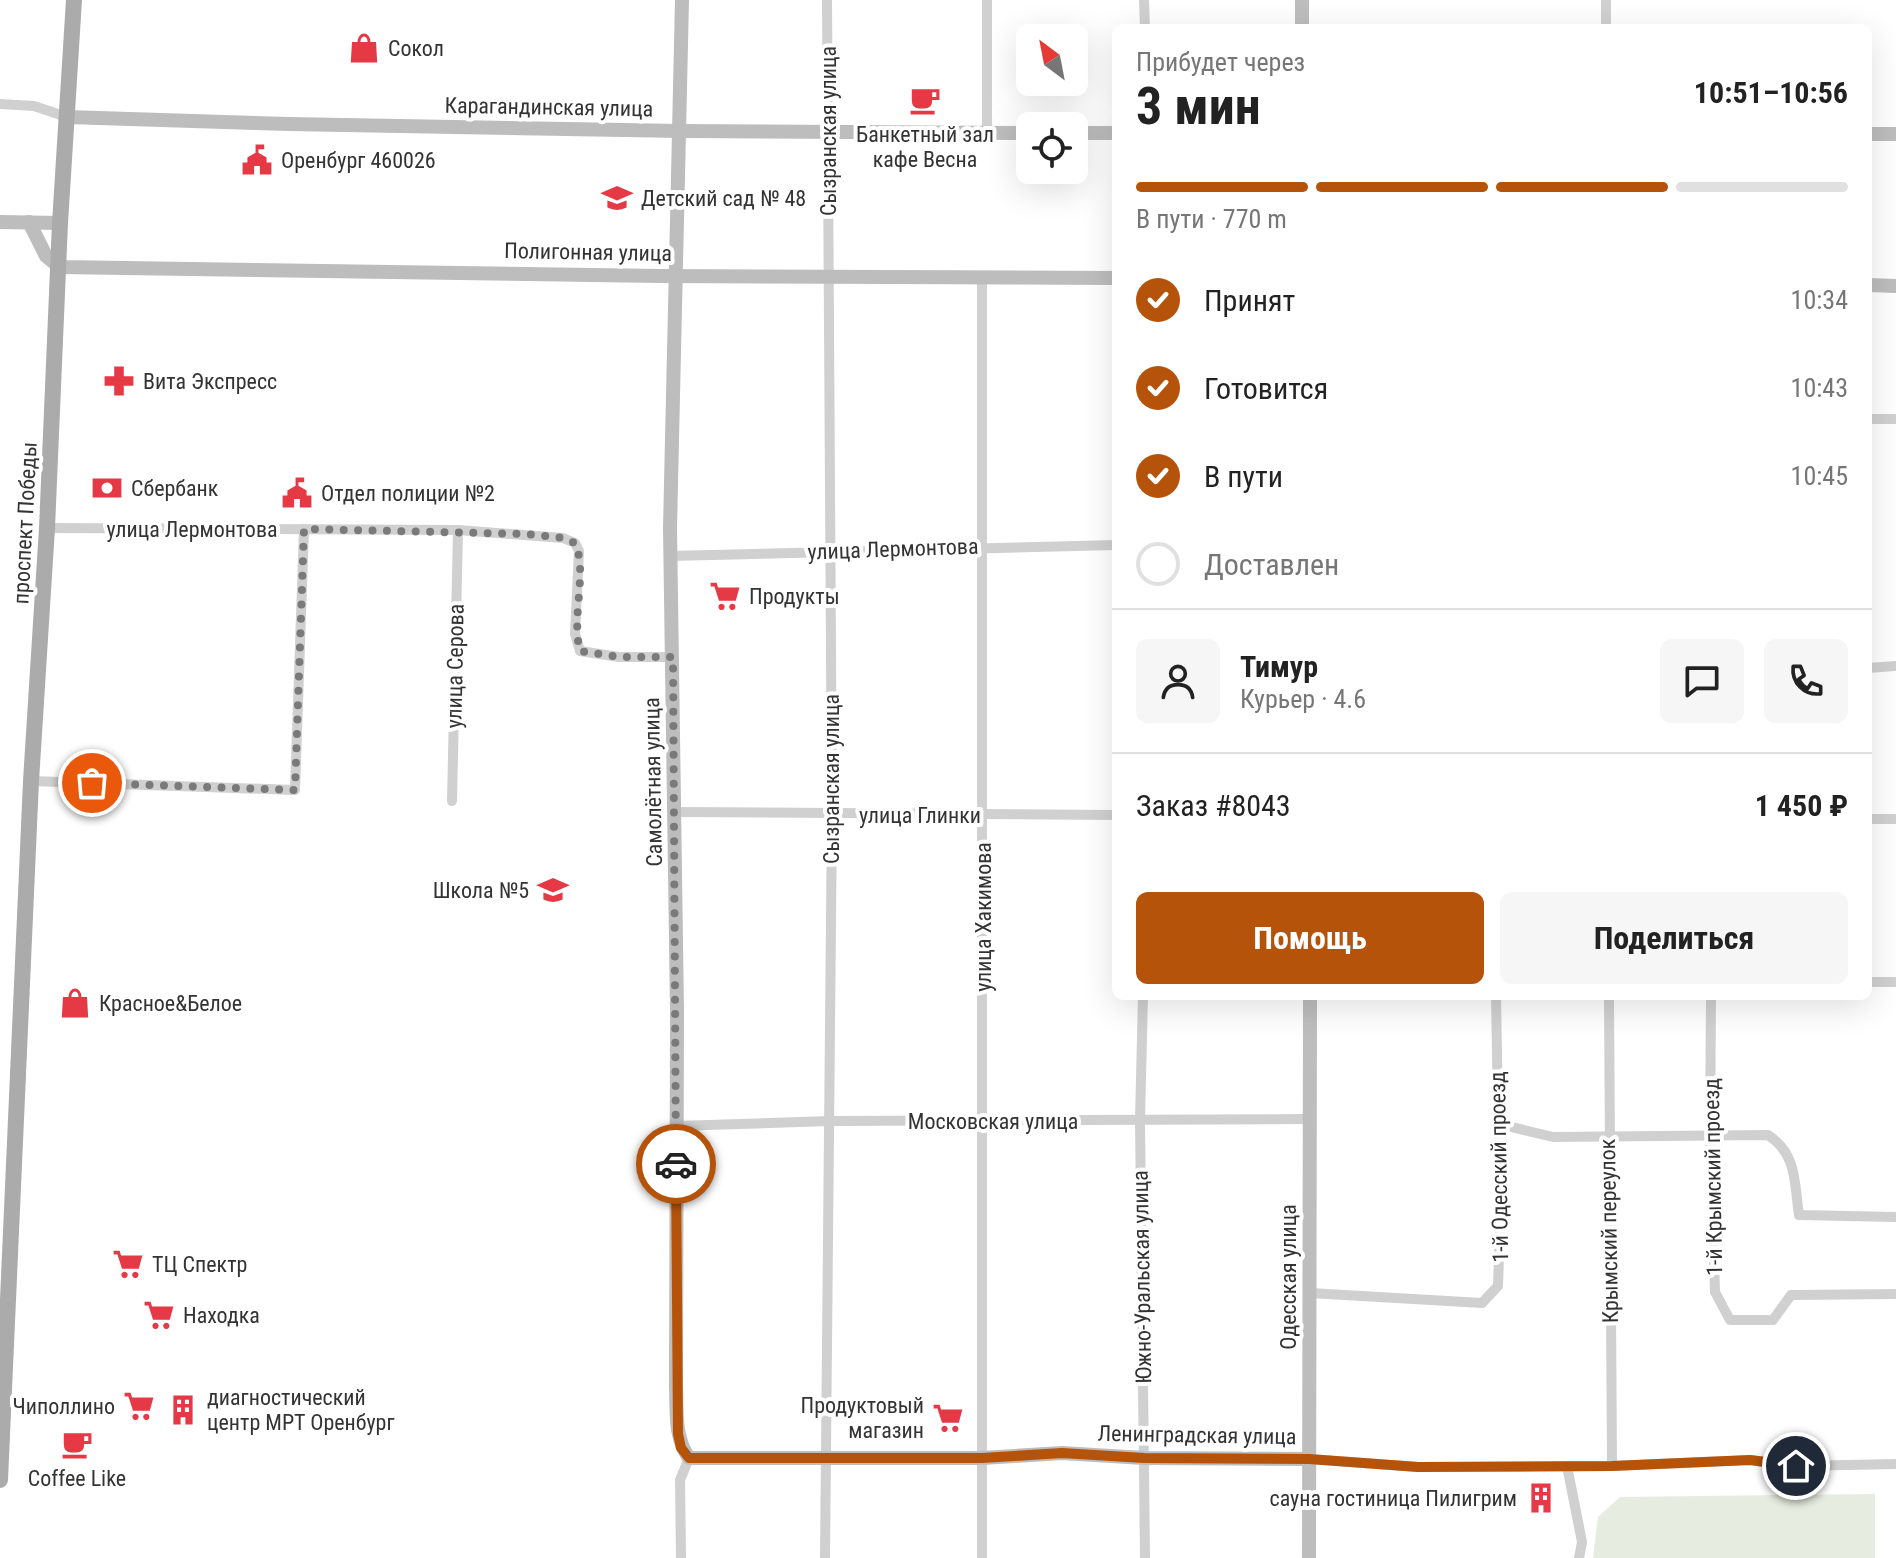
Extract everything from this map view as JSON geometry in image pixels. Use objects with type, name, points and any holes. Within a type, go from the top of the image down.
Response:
[{"type":"main road","name":"проспект Победы","points":[[0,1480],[31,781],[74,0]]},
{"type":"street","name":"Самолётная улица","points":[[682,0],[670,556],[676,812],[677,1422],[681,1448],[689,1458]]},
{"type":"street","name":"Сызранская улица","points":[[825,1558],[832,814],[827,0]]},
{"type":"street","points":[[987,0],[987,133]]},
{"type":"street","points":[[1144,0],[1145,24]]},
{"type":"street","points":[[1302,0],[1302,24]]},
{"type":"street","points":[[1606,0],[1606,24]]},
{"type":"street","points":[[0,104],[34,106],[67,117]]},
{"type":"street","name":"Карагандинская улица","points":[[67,117],[681,131],[1016,133]]},
{"type":"street","points":[[1088,133],[1112,133]]},
{"type":"street","points":[[1872,134],[1896,134]]},
{"type":"street","points":[[0,222],[60,223]]},
{"type":"street","points":[[29,222],[46,256],[59,267]]},
{"type":"street","name":"Полигонная улица","points":[[59,267],[676,276],[1112,278]]},
{"type":"street","name":"улица Хакимова","points":[[982,277],[982,1558]]},
{"type":"street","points":[[1872,285],[1896,286]]},
{"type":"street","points":[[1872,419],[1896,419]]},
{"type":"street","name":"улица Лермонтова","points":[[47,528],[458,530],[563,538],[575,543],[579,562],[575,634],[580,651],[619,657],[673,657]]},
{"type":"street","points":[[31,781],[295,790],[304,529]]},
{"type":"street","name":"улица Серова","points":[[452,801],[458,530]]},
{"type":"street","name":"улица Лермонтова","points":[[670,556],[1112,545]]},
{"type":"street","points":[[1872,668],[1896,666]]},
{"type":"street","name":"улица Глинки","points":[[676,812],[1112,815]]},
{"type":"street","points":[[1872,819],[1896,819]]},
{"type":"street","points":[[1872,982],[1896,982]]},
{"type":"street","name":"Южно-Уральская улица","points":[[1143,1000],[1140,1120],[1145,1558]]},
{"type":"street","name":"Одесская улица","points":[[1309,1558],[1310,1000]]},
{"type":"street","name":"1-й Одесский проезд","points":[[1310,1293],[1482,1303],[1498,1286],[1496,1000]]},
{"type":"street","name":"Крымский переулок","points":[[1609,1000],[1612,1466]]},
{"type":"street","name":"1-й Крымский проезд","points":[[1711,1000],[1710,1134],[1715,1292],[1730,1320],[1773,1320],[1791,1295],[1896,1294]]},
{"type":"street","name":"Московская улица","points":[[676,1126],[830,1121],[1310,1119]]},
{"type":"street","points":[[1499,1124],[1553,1137],[1768,1135],[1787,1151],[1799,1215],[1896,1217]]},
{"type":"street","name":"Ленинградская улица","points":[[689,1458],[982,1458],[1062,1453],[1144,1458],[1309,1459],[1418,1467],[1612,1466],[1750,1460],[1796,1466],[1896,1464]]},
{"type":"street","points":[[681,1558],[680,1480],[689,1458]]},
{"type":"street","points":[[1567,1466],[1582,1542],[1579,1558]]},
{"type":"shaded area","points":[[1875,1494],[1875,1558],[1593,1558],[1598,1517],[1620,1497]]},
{"type":"way so far","points":[[92,783],[295,790],[304,529],[526,534],[563,538],[575,543],[579,551],[575,634],[580,651],[619,657],[673,657],[676,1164]]},
{"type":"place","name":"Сокол","points":[[364,48]]},
{"type":"place","name":"Банкетный зал кафе Весна","points":[[925,100]]},
{"type":"place","name":"Оренбург 460026","points":[[257,160]]},
{"type":"place","name":"Детский сад № 48","points":[[617,198]]},
{"type":"place","name":"Вита Экспресс","points":[[119,381]]},
{"type":"place","name":"Сбербанк","points":[[107,488]]},
{"type":"place","name":"Отдел полиции №2","points":[[297,493]]},
{"type":"place","name":"Продукты","points":[[725,596]]},
{"type":"place","name":"Школа №5","points":[[553,890]]},
{"type":"place","name":"Красное&Белое","points":[[75,1003]]},
{"type":"place","name":"ТЦ Спектр","points":[[128,1264]]},
{"type":"place","name":"Находка","points":[[159,1315]]},
{"type":"place","name":"Чиполлино","points":[[139,1406]]},
{"type":"place","name":"диагностический центр МРТ Оренбург","points":[[183,1410]]},
{"type":"place","name":"Продуктовый магазин","points":[[948,1418]]},
{"type":"place","name":"Coffee Like","points":[[77,1444]]},
{"type":"place","name":"сауна гостиница Пилигрим","points":[[1541,1498]]},
{"type":"route","points":[[676,1164],[678,1434],[681,1448],[689,1458],[982,1458],[1062,1453],[1144,1458],[1309,1459],[1418,1467],[1612,1466],[1750,1460],[1796,1466]]}]
